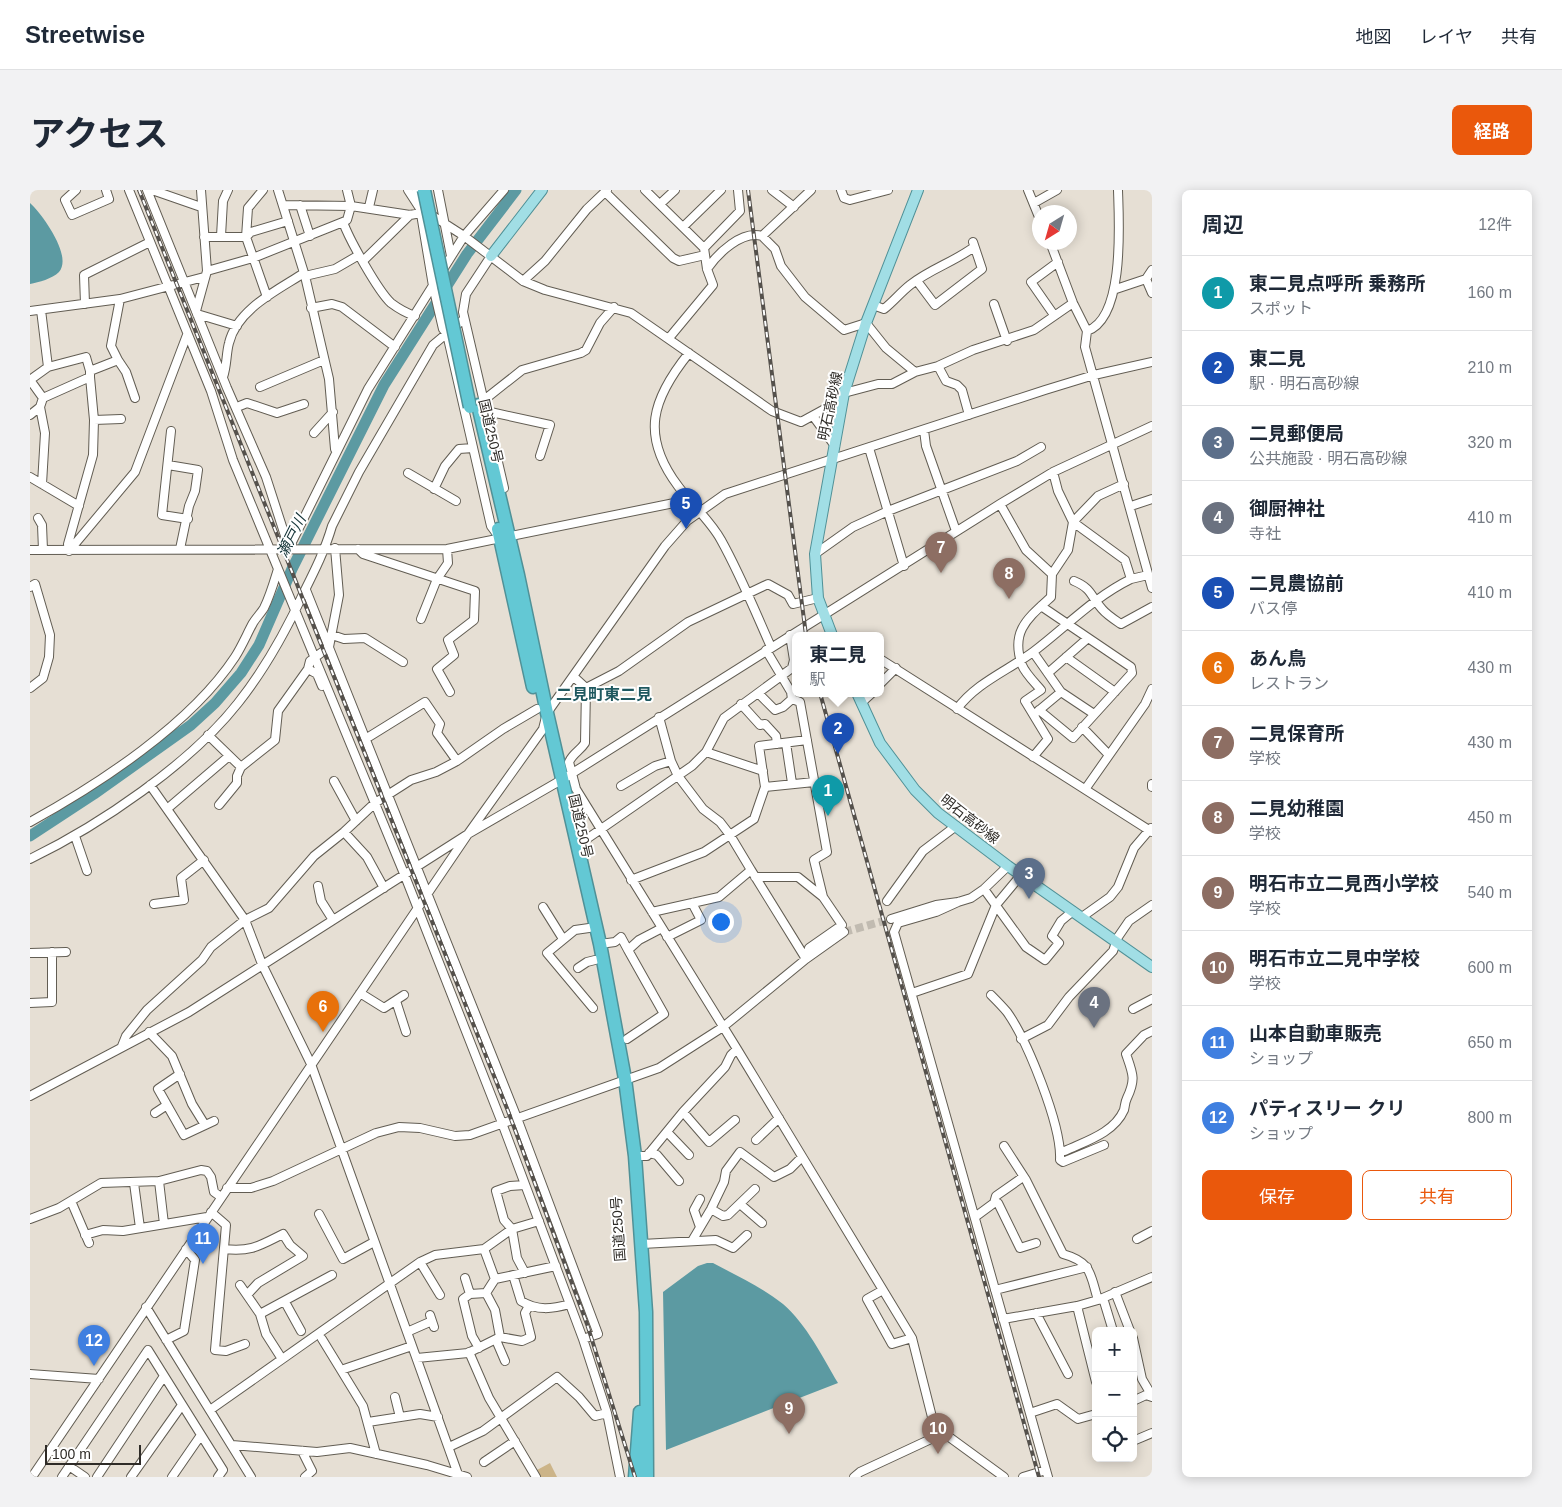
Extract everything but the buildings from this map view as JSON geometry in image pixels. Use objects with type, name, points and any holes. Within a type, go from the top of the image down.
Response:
[{"type":"highway","name":"国道250号","points":[[424,190],[480,406]]},
{"type":"highway","name":"国道250号","points":[[432,190],[480,406],[504,537],[542,711],[563,779],[600,944],[621,1081],[640,1309],[641,1398],[635,1477]]},
{"type":"highway","name":"国道250号","points":[[542,711],[542,730],[563,779],[589,928],[635,1156],[646,1312],[646,1477]]},
{"type":"main road","points":[[490,256],[542,190]]},
{"type":"main road","name":"明石高砂線","points":[[831,632],[818,598],[815,554],[844,393],[866,323],[918,190]]},
{"type":"main road","name":"明石高砂線","points":[[859,697],[880,744],[915,790],[938,813],[1008,866],[1152,967]]},
{"type":"street","points":[[76,190],[65,200],[72,215],[109,198],[106,190]]},
{"type":"street","points":[[129,190],[210,391],[233,460],[405,876],[502,1124],[583,1339],[607,1413],[620,1477]]},
{"type":"street","points":[[147,190],[266,477],[288,548]]},
{"type":"street","points":[[152,190],[173,194],[201,207]]},
{"type":"street","points":[[184,326],[198,315],[205,274],[201,190]]},
{"type":"street","points":[[221,236],[223,201],[228,190]]},
{"type":"street","points":[[263,190],[248,208],[246,237],[267,297]]},
{"type":"street","points":[[30,311],[120,299],[253,258],[347,220],[350,206],[347,190]]},
{"type":"street","points":[[369,207],[372,190]]},
{"type":"street","points":[[408,190],[420,210],[444,222],[523,281],[545,290],[631,313],[670,338],[772,411],[800,422],[813,416],[844,393],[878,384],[892,384],[915,372],[938,366],[973,350],[1007,341],[1034,330],[1073,304]]},
{"type":"street","points":[[417,190],[432,286],[445,332],[491,526],[504,537]]},
{"type":"street","points":[[438,190],[451,256]]},
{"type":"street","points":[[288,548],[368,389],[464,236],[504,190]]},
{"type":"street","points":[[645,190],[683,226],[705,252],[707,269],[713,285],[670,338]]},
{"type":"street","points":[[660,204],[676,190]]},
{"type":"street","points":[[683,226],[721,190]]},
{"type":"street","points":[[523,281],[545,261],[587,208],[606,191],[673,258],[679,260],[705,252],[740,211],[738,190]]},
{"type":"street","points":[[772,190],[794,207]]},
{"type":"street","points":[[762,236],[811,190]]},
{"type":"street","points":[[841,190],[844,198],[850,200],[888,190]]},
{"type":"street","points":[[1028,190],[1034,203],[1057,190]]},
{"type":"street","points":[[1087,331],[1094,329],[1108,309],[1116,289],[1118,190]]},
{"type":"street","points":[[278,191],[305,274],[324,360],[333,412],[336,451]]},
{"type":"street","points":[[283,205],[369,207],[410,215]]},
{"type":"street","points":[[300,206],[310,236]]},
{"type":"street","points":[[223,377],[228,342],[237,326],[253,308],[267,297],[305,274],[335,269],[361,258],[410,215],[420,210]]},
{"type":"street","points":[[204,236],[246,237],[251,232],[288,221]]},
{"type":"street","points":[[343,222],[361,258],[390,301],[415,316]]},
{"type":"street","points":[[707,269],[716,256],[744,235],[762,236],[775,249],[781,266],[806,297],[841,328],[848,330],[866,323],[886,348],[915,372]]},
{"type":"street","points":[[85,304],[84,275],[150,242]]},
{"type":"street","points":[[873,305],[884,309],[916,281],[948,262],[956,260],[973,245],[982,270],[935,304],[916,281]]},
{"type":"street","points":[[1053,250],[1073,304],[1087,331],[1085,346],[1131,506],[1152,588]]},
{"type":"street","points":[[480,406],[464,319],[464,299],[490,256]]},
{"type":"street","points":[[1054,315],[1031,282],[1058,262]]},
{"type":"street","points":[[1116,289],[1146,279],[1152,270]]},
{"type":"street","points":[[1146,279],[1152,293]]},
{"type":"street","points":[[120,299],[111,346],[126,372],[135,398]]},
{"type":"street","points":[[311,308],[332,304],[342,307],[396,347]]},
{"type":"street","points":[[994,304],[1007,341]]},
{"type":"street","points":[[480,406],[522,370],[581,354],[586,350],[600,323],[614,307]]},
{"type":"street","points":[[41,310],[48,367]]},
{"type":"street","points":[[198,315],[237,326]]},
{"type":"street","points":[[30,859],[75,836],[150,785],[208,735],[254,683],[306,590],[326,548],[332,526],[406,390],[432,345],[445,332],[464,319]]},
{"type":"street","points":[[69,551],[135,472],[187,335]]},
{"type":"street","points":[[689,352],[663,388],[655,412],[654,430],[663,461],[678,487],[720,538],[747,595],[781,678],[791,692],[792,699]]},
{"type":"street","points":[[43,398],[30,380],[48,367],[86,357],[90,374],[94,420],[93,455],[68,544],[69,551]]},
{"type":"street","points":[[42,484],[46,433],[40,407],[43,398],[118,360]]},
{"type":"street","points":[[260,387],[324,360]]},
{"type":"street","points":[[122,1046],[126,1036],[147,1010],[202,960],[211,947],[246,920],[269,908],[314,856],[344,832],[374,803],[411,780],[436,772],[457,761],[503,729],[542,711],[574,677],[673,535],[725,494],[1094,375],[1152,362]]},
{"type":"street","points":[[938,366],[946,381],[958,385],[962,390],[969,415]]},
{"type":"street","points":[[237,408],[247,403],[277,413],[304,404]]},
{"type":"street","points":[[480,406],[550,425],[540,456]]},
{"type":"street","points":[[30,415],[40,407]]},
{"type":"street","points":[[314,433],[333,412]]},
{"type":"street","points":[[813,416],[835,446]]},
{"type":"street","points":[[94,420],[120,419]]},
{"type":"street","points":[[795,632],[1053,472],[1152,426]]},
{"type":"street","points":[[924,430],[926,446],[956,531]]},
{"type":"street","points":[[171,431],[162,515],[188,519]]},
{"type":"street","points":[[815,554],[853,527],[888,511],[1017,461],[1041,447]]},
{"type":"street","points":[[434,489],[445,466],[458,449],[473,448]]},
{"type":"street","points":[[869,448],[904,566]]},
{"type":"street","points":[[168,465],[198,470],[180,549]]},
{"type":"street","points":[[1053,472],[1058,491],[1074,522],[1125,560],[1131,579]]},
{"type":"street","points":[[408,473],[456,501]]},
{"type":"street","points":[[30,477],[79,506]]},
{"type":"street","points":[[1041,606],[1131,667],[1132,673],[1073,738],[1036,712],[1025,701],[1041,690],[1022,666],[1019,633],[1028,618],[1041,606],[1052,597],[1052,574],[1068,550],[1074,522],[1098,496],[1124,484]]},
{"type":"street","points":[[1131,506],[1152,499]]},
{"type":"street","points":[[30,550],[447,549],[689,500]]},
{"type":"street","points":[[1000,504],[1026,550],[1052,574]]},
{"type":"street","points":[[38,518],[42,525],[43,550]]},
{"type":"street","points":[[219,805],[237,782],[237,776],[241,768],[275,740],[278,711],[308,669],[310,661],[329,647],[339,595],[335,548]]},
{"type":"street","points":[[358,549],[363,554],[475,591],[474,620],[448,640],[454,655],[437,669],[450,692]]},
{"type":"street","points":[[421,619],[437,579],[448,563],[447,549]]},
{"type":"street","points":[[30,822],[90,787],[142,750],[173,724],[210,688],[234,657],[263,609],[278,569]]},
{"type":"street","points":[[957,709],[968,694],[1033,652],[1109,589],[1131,579],[1148,575]]},
{"type":"street","points":[[1074,581],[1084,585],[1102,609],[1121,624],[1152,607]]},
{"type":"street","points":[[30,586],[35,584],[50,635],[49,657],[43,678],[30,686]]},
{"type":"street","points":[[586,688],[619,671],[688,622],[768,584],[788,594],[794,604],[818,598]]},
{"type":"street","points":[[306,590],[429,892],[598,1334],[583,1339]]},
{"type":"street","points":[[332,635],[344,639],[365,638],[403,662]]},
{"type":"street","points":[[30,1096],[189,1012],[262,964],[405,876],[468,834],[563,779],[790,635],[792,648]]},
{"type":"street","points":[[1048,673],[1088,638]]},
{"type":"street","points":[[1033,652],[1061,692],[1094,714]]},
{"type":"street","points":[[1066,657],[1115,692]]},
{"type":"street","points":[[884,661],[1033,757],[1151,829],[1134,848],[1118,887],[1110,897],[1061,921],[1052,936],[1059,943],[1045,960],[1026,947],[984,889]]},
{"type":"street","points":[[578,844],[678,776],[706,752],[724,718],[741,704],[781,678],[792,668]]},
{"type":"street","points":[[884,680],[896,668]]},
{"type":"street","points":[[308,669],[317,674],[328,698]]},
{"type":"street","points":[[563,779],[568,762],[574,752],[582,748],[585,743],[586,688],[574,677]]},
{"type":"street","points":[[1086,788],[1145,704],[1152,689]]},
{"type":"street","points":[[1036,712],[1061,692]]},
{"type":"street","points":[[758,693],[775,710],[783,707],[792,699]]},
{"type":"street","points":[[862,703],[868,697]]},
{"type":"street","points":[[792,699],[800,702],[827,852],[814,860],[823,896],[842,925],[809,948],[806,959]]},
{"type":"street","points":[[367,738],[425,702],[440,724],[437,733],[457,761]]},
{"type":"street","points":[[741,704],[760,725],[765,724],[776,736],[777,744]]},
{"type":"street","points":[[1033,757],[1048,739],[1036,712]]},
{"type":"street","points":[[659,717],[671,761],[678,776],[703,809],[720,822],[730,835],[806,959]]},
{"type":"street","points":[[1082,727],[1109,755]]},
{"type":"street","points":[[32,1477],[417,908],[542,730]]},
{"type":"street","points":[[208,735],[241,768]]},
{"type":"street","points":[[631,880],[704,852],[754,819],[765,788],[759,746],[807,740]]},
{"type":"street","points":[[786,743],[792,783]]},
{"type":"street","points":[[706,752],[763,771]]},
{"type":"street","points":[[167,809],[229,756]]},
{"type":"street","points":[[621,786],[655,766],[671,761]]},
{"type":"street","points":[[563,779],[576,789],[737,1048],[912,1338],[932,1421],[942,1431],[1002,1476]]},
{"type":"street","points":[[334,781],[356,821]]},
{"type":"street","points":[[765,788],[792,783],[814,782]]},
{"type":"street","points":[[150,785],[246,920],[262,964],[311,1064],[459,1475]]},
{"type":"street","points":[[887,901],[923,850],[956,826]]},
{"type":"street","points":[[344,832],[368,857],[384,888]]},
{"type":"street","points":[[75,836],[87,871]]},
{"type":"street","points":[[154,904],[184,900],[181,878],[204,860]]},
{"type":"street","points":[[1008,866],[984,889],[971,898],[936,912],[898,923],[894,932],[1047,1474],[1023,1477]]},
{"type":"street","points":[[652,912],[719,898],[753,874],[798,877],[823,896]]},
{"type":"street","points":[[912,993],[968,974],[996,905],[1021,875]]},
{"type":"street","points":[[318,886],[321,901],[333,920]]},
{"type":"street","points":[[891,919],[936,905],[958,902]]},
{"type":"street","points":[[667,937],[701,920],[692,904]]},
{"type":"street","points":[[1021,1039],[1048,1026],[1069,997],[1113,951],[1116,941],[1129,921],[1152,905]]},
{"type":"street","points":[[543,907],[563,938]]},
{"type":"street","points":[[589,928],[575,930],[547,953],[593,1008]]},
{"type":"street","points":[[628,950],[639,940],[662,928]]},
{"type":"street","points":[[227,1188],[251,1188],[273,1182],[376,1134],[399,1127],[420,1128],[455,1136],[470,1135],[659,1068],[723,1027],[806,959],[844,932]]},
{"type":"street","points":[[600,944],[615,942],[621,937],[664,1014],[627,1039]]},
{"type":"street","points":[[30,1003],[52,1002],[52,952]]},
{"type":"street","points":[[30,953],[66,952]]},
{"type":"street","points":[[578,968],[587,962],[596,960]]},
{"type":"street","points":[[360,993],[384,1008],[404,995]]},
{"type":"street","points":[[991,995],[1007,1013],[1021,1039],[1048,1105],[1061,1150],[1060,1160],[1063,1162],[1104,1145]]},
{"type":"street","points":[[1133,1009],[1152,999]]},
{"type":"street","points":[[396,1001],[406,1032]]},
{"type":"street","points":[[1061,1150],[1065,1151],[1106,1132],[1115,1123],[1124,1110],[1133,1087],[1132,1069],[1126,1054],[1144,1035],[1152,1031]]},
{"type":"street","points":[[149,1032],[172,1056],[192,1104],[205,1125]]},
{"type":"street","points":[[649,1154],[683,1112],[725,1067],[737,1048]]},
{"type":"street","points":[[180,1074],[158,1089],[184,1134],[214,1121]]},
{"type":"street","points":[[155,1113],[167,1105]]},
{"type":"street","points":[[683,1112],[707,1144],[736,1120]]},
{"type":"street","points":[[756,1140],[779,1118]]},
{"type":"street","points":[[667,1132],[688,1155]]},
{"type":"street","points":[[1004,1146],[1023,1177],[1063,1254],[1079,1258],[1086,1267],[1111,1327]]},
{"type":"street","points":[[692,1241],[711,1209],[724,1182],[726,1171],[740,1152],[774,1177],[790,1169],[802,1157]]},
{"type":"street","points":[[635,1156],[657,1155],[679,1181]]},
{"type":"street","points":[[30,1219],[59,1208],[101,1183],[160,1181],[189,1172],[207,1171],[211,1176],[214,1192],[221,1197]]},
{"type":"street","points":[[974,1217],[994,1203],[996,1196],[1023,1177]]},
{"type":"street","points":[[160,1181],[164,1224]]},
{"type":"street","points":[[134,1183],[140,1228]]},
{"type":"street","points":[[525,1185],[510,1186],[496,1191],[504,1220],[512,1229],[517,1258],[525,1273]]},
{"type":"street","points":[[711,1209],[723,1216],[728,1215],[755,1189]]},
{"type":"street","points":[[700,1199],[694,1210],[700,1227]]},
{"type":"street","points":[[71,1201],[88,1243]]},
{"type":"street","points":[[994,1203],[998,1203],[1020,1248],[1036,1243]]},
{"type":"street","points":[[740,1204],[762,1223]]},
{"type":"street","points":[[319,1214],[343,1258],[374,1242]]},
{"type":"street","points":[[85,1235],[103,1230],[140,1228],[209,1215],[226,1225],[215,1350],[226,1351],[245,1344]]},
{"type":"street","points":[[210,1410],[389,1282],[420,1262],[435,1255],[484,1249],[512,1229],[539,1221]]},
{"type":"street","points":[[1137,1238],[1152,1231]]},
{"type":"street","points":[[224,1249],[244,1251],[283,1234],[290,1245],[302,1256],[258,1284],[247,1295]]},
{"type":"street","points":[[642,1244],[716,1240],[733,1248],[747,1235]]},
{"type":"street","points":[[166,1340],[184,1331],[195,1260],[186,1249]]},
{"type":"street","points":[[484,1249],[495,1279]]},
{"type":"street","points":[[420,1262],[440,1295]]},
{"type":"street","points":[[486,1293],[495,1279],[556,1266]]},
{"type":"street","points":[[995,1290],[1086,1267]]},
{"type":"street","points":[[260,1314],[285,1302],[323,1276],[332,1275]]},
{"type":"street","points":[[514,1275],[520,1301],[529,1306],[554,1308],[570,1304]]},
{"type":"street","points":[[1003,1319],[1077,1306],[1100,1299],[1152,1277]]},
{"type":"street","points":[[465,1278],[470,1294]]},
{"type":"street","points":[[240,1285],[260,1314],[266,1334],[282,1359]]},
{"type":"street","points":[[883,1290],[867,1299],[892,1344],[912,1338]]},
{"type":"street","points":[[1115,1292],[1128,1327]]},
{"type":"street","points":[[478,1348],[472,1336],[463,1300],[470,1294],[486,1293]]},
{"type":"street","points":[[486,1293],[495,1310],[498,1338],[505,1361]]},
{"type":"street","points":[[285,1302],[301,1331]]},
{"type":"street","points":[[417,1358],[469,1352],[498,1338],[522,1341],[531,1337],[525,1313],[529,1306]]},
{"type":"street","points":[[1077,1306],[1094,1372]]},
{"type":"street","points":[[146,1308],[251,1477]]},
{"type":"street","points":[[1036,1313],[1068,1374]]},
{"type":"street","points":[[408,1332],[432,1321]]},
{"type":"street","points":[[322,1339],[363,1406],[376,1454]]},
{"type":"street","points":[[341,1370],[412,1346]]},
{"type":"street","points":[[62,1477],[148,1350],[223,1470],[218,1477]]},
{"type":"street","points":[[469,1352],[488,1398],[516,1441],[536,1477]]},
{"type":"street","points":[[1137,1356],[1142,1379],[1152,1396]]},
{"type":"street","points":[[30,1374],[99,1379]]},
{"type":"street","points":[[97,1477],[164,1376]]},
{"type":"street","points":[[449,1447],[483,1431],[557,1377],[580,1397],[595,1416],[607,1413]]},
{"type":"street","points":[[1137,1398],[1146,1395],[1152,1396]]},
{"type":"street","points":[[395,1397],[400,1417]]},
{"type":"street","points":[[1030,1413],[1057,1404],[1078,1419],[1092,1415]]},
{"type":"street","points":[[131,1477],[182,1405]]},
{"type":"street","points":[[368,1422],[420,1414],[438,1417]]},
{"type":"street","points":[[854,1477],[860,1472],[932,1438],[942,1431]]},
{"type":"street","points":[[1137,1439],[1152,1433]]},
{"type":"street","points":[[172,1477],[201,1434]]},
{"type":"street","points":[[484,1462],[516,1441]]},
{"type":"street","points":[[232,1446],[317,1452],[350,1448],[467,1477]]},
{"type":"street","points":[[302,1451],[312,1471],[305,1477]]},
{"type":"street","points":[[69,1466],[85,1477]]},
{"type":"shaded area","points":[[550,1463],[557,1477],[540,1477],[537,1470]]},
{"type":"water","points":[[30,203],[42,216],[54,236],[62,256],[62,265],[59,272],[53,277],[30,284]]},
{"type":"water","points":[[713,1263],[767,1292],[792,1312],[807,1331],[838,1383],[666,1450],[663,1292],[698,1266]]},
{"type":"waterway","name":"瀬戸川","points":[[30,836],[94,794],[191,725],[215,703],[241,673],[259,645],[292,569],[384,385],[467,254],[516,190]]},
{"type":"tunnel","points":[[844,932],[891,919]]},
{"type":"railway","points":[[139,190],[508,1111],[587,1324],[635,1477]]},
{"type":"railway","points":[[748,190],[806,632]]},
{"type":"railway","points":[[821,697],[1039,1477]]},
{"type":"place","name":"二見農協前","points":[[686,529]]},
{"type":"place","name":"二見保育所","points":[[941,573]]},
{"type":"place","name":"二見幼稚園","points":[[1009,599]]},
{"type":"place","name":"東二見","points":[[838,754]]},
{"type":"place","name":"東二見点呼所 乗務所","points":[[828,816]]},
{"type":"place","name":"二見郵便局","points":[[1029,899]]},
{"type":"place","name":"御厨神社","points":[[1094,1028]]},
{"type":"place","name":"あん鳥","points":[[323,1032]]},
{"type":"place","name":"山本自動車販売","points":[[203,1264]]},
{"type":"place","name":"パティスリー クリ","points":[[94,1366]]},
{"type":"place","name":"明石市立二見西小学校","points":[[789,1434]]},
{"type":"place","name":"明石市立二見中学校","points":[[938,1454]]},
{"type":"district","name":"二見町東二見","points":[[604,694]]}]
